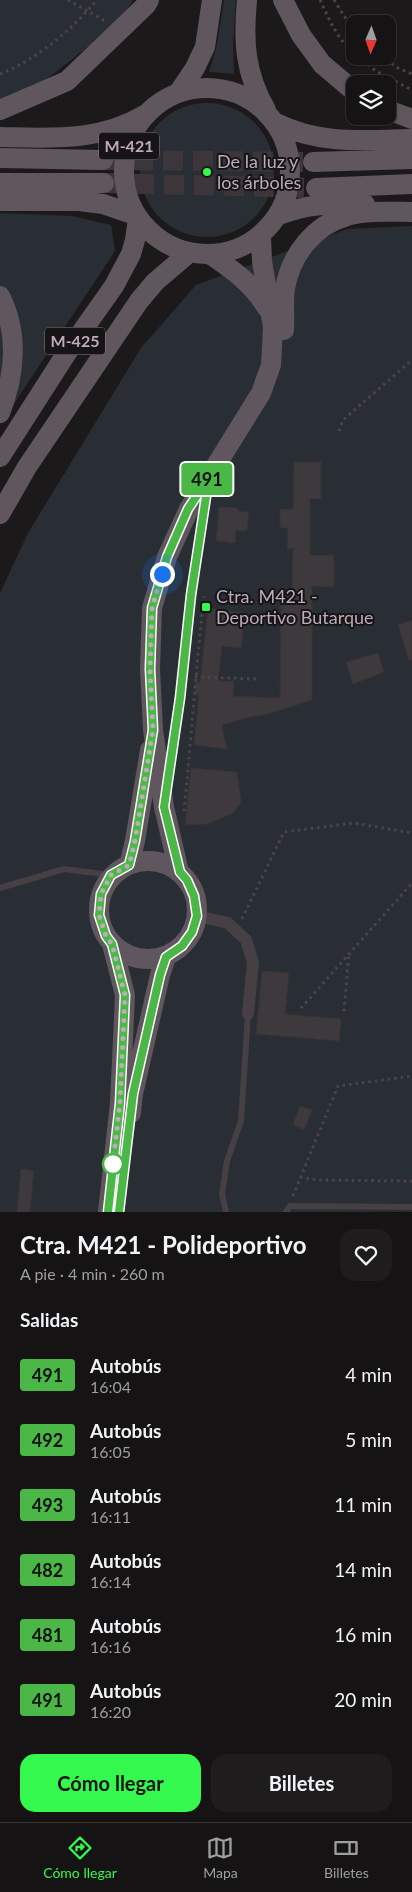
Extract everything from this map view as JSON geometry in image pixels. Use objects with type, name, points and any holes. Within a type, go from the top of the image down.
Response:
[{"type":"main road","points":[[0,110],[67,81],[149,0]]},
{"type":"main road","name":"M-421","points":[[179,92],[195,68],[205,47],[212,0]]},
{"type":"main road","name":"M-421","points":[[247,0],[244,24],[251,80],[287,145],[291,169],[288,193],[279,215],[270,228],[248,245],[227,253],[211,255],[189,253],[169,246],[152,235],[137,217],[126,188],[124,169],[132,137],[148,112],[164,99],[179,92],[198,88],[216,88],[235,92],[252,100],[271,118]]},
{"type":"main road","points":[[284,0],[301,35],[322,64],[346,84]]},
{"type":"main road","points":[[0,137],[68,138],[93,135],[121,127],[148,112]]},
{"type":"main road","points":[[396,113],[412,119]]},
{"type":"main road","points":[[271,118],[309,136],[332,139],[412,139]]},
{"type":"main road","points":[[0,158],[103,160]]},
{"type":"main road","points":[[313,162],[412,159]]},
{"type":"main road","points":[[0,183],[104,183]]},
{"type":"main road","points":[[316,188],[412,184]]},
{"type":"main road","points":[[0,201],[78,201],[103,204],[137,217]]},
{"type":"main road","points":[[279,215],[314,205],[412,203]]},
{"type":"main road","points":[[267,378],[282,351],[285,323],[283,303],[289,272],[296,256],[309,238],[328,224],[346,216],[364,213],[412,212]]},
{"type":"main road","name":"M-425","points":[[0,457],[66,354],[114,286],[131,254],[135,240],[137,217]]},
{"type":"main road","points":[[180,872],[164,807],[153,730],[150,669],[152,608],[167,557],[188,509],[240,429],[261,393],[267,378],[273,353],[274,327],[266,303],[261,236]]},
{"type":"main road","name":"M-425","points":[[0,514],[27,467],[139,301],[155,282],[189,253]]},
{"type":"main road","name":"M-421","points":[[211,255],[243,277],[266,303]]},
{"type":"main road","points":[[0,296],[12,330],[13,356],[10,383],[0,413]]},
{"type":"main road","points":[[129,865],[135,841],[153,730]]},
{"type":"main road","points":[[148,862],[164,863],[180,872],[187,880],[194,896],[197,916],[192,932],[182,946],[166,957],[147,960],[127,956],[112,944],[106,936],[99,915],[101,894],[111,875],[129,865],[148,862]]},
{"type":"main road","points":[[108,1212],[120,1103],[125,995],[112,944]]},
{"type":"main road","points":[[119,1212],[133,1094],[166,957]]},
{"type":"street","points":[[197,916],[228,923],[246,940],[252,962],[248,1014]]},
{"type":"lane","points":[[164,807],[180,698],[190,600],[209,477]]},
{"type":"lane","points":[[0,888],[64,869],[111,875]]},
{"type":"lane","points":[[226,1212],[222,1194],[227,1161],[241,1121],[248,1014]]},
{"type":"lane","points":[[288,1209],[412,1207]]},
{"type":"path","points":[[68,0],[121,29]]},
{"type":"path","points":[[0,74],[10,70],[64,35],[98,0]]},
{"type":"path","points":[[320,0],[330,23],[346,45]]},
{"type":"path","points":[[334,0],[346,19]]},
{"type":"path","points":[[368,65],[412,90]]},
{"type":"path","points":[[394,65],[412,74]]},
{"type":"path","points":[[340,431],[343,420],[412,360]]},
{"type":"path","points":[[184,812],[195,676],[204,596]]},
{"type":"path","points":[[195,676],[256,680]]},
{"type":"path","points":[[236,931],[284,832],[354,823],[412,833]]},
{"type":"path","points":[[301,1008],[412,883]]},
{"type":"path","points":[[344,1011],[349,954]]},
{"type":"path","points":[[288,1209],[338,1086],[412,1076]]},
{"type":"path","points":[[300,1177],[316,1180],[412,1181]]},
{"type":"shaded area","points":[[0,0],[133,0],[120,22],[12,106],[0,107]]},
{"type":"shaded area","points":[[224,0],[236,0],[233,44],[234,74],[209,72],[217,45]]},
{"type":"shaded area","points":[[207,103],[233,108],[244,114],[254,123],[263,133],[269,144],[274,170],[269,196],[263,207],[254,217],[244,226],[233,232],[207,237],[181,232],[170,226],[160,217],[151,207],[145,196],[140,170],[145,144],[151,133],[160,123],[170,114],[181,108]]},
{"type":"shaded area","points":[[0,213],[72,216],[111,225],[115,251],[0,425]]},
{"type":"shaded area","points":[[412,226],[412,1212],[0,1212],[0,593],[28,533],[141,348],[196,285],[347,229]]},
{"type":"building","points":[[294,462],[321,462],[321,499],[310,499],[310,555],[334,555],[334,587],[312,586],[312,700],[268,714],[222,725],[228,749],[194,745],[199,695],[195,695],[196,682],[200,682],[208,608],[245,613],[241,648],[222,646],[218,681],[234,681],[233,696],[280,698],[281,594],[292,594],[293,548],[287,549],[288,528],[280,528],[280,509],[293,509]]},
{"type":"building","points":[[219,507],[238,508],[238,511],[249,512],[247,531],[236,531],[235,543],[216,541]]},
{"type":"building","points":[[412,620],[412,660],[409,660],[398,625]]},
{"type":"building","points":[[378,653],[384,672],[353,684],[346,662]]},
{"type":"building","points":[[191,768],[237,772],[241,802],[233,813],[207,824],[185,825]]},
{"type":"building","points":[[262,971],[289,973],[285,1014],[341,1019],[339,1041],[256,1034]]},
{"type":"building","points":[[300,1106],[312,1110],[304,1130],[293,1125]]},
{"type":"building","points":[[21,1169],[34,1171],[30,1212],[17,1212]]},
{"type":"tunnel","points":[[103,160],[313,162]]},
{"type":"tunnel","points":[[104,183],[316,188]]},
{"type":"bus line","name":"491","points":[[108,1212],[120,1103],[125,995],[112,944],[106,936],[99,915],[101,894],[111,875],[129,865],[135,841],[153,730],[150,669],[152,608],[167,557],[188,509],[209,477],[191,595],[180,698],[164,807],[180,872],[187,880],[194,896],[197,916],[192,932],[182,946],[166,957],[160,975],[133,1094],[119,1212]]},
{"type":"place","name":"De la luz y los árboles","points":[[207,172]]},
{"type":"place","name":"Ctra. M421 - Deportivo Butarque","points":[[206,607]]},
{"type":"route","points":[[113,1164],[120,1103],[125,995],[112,944],[106,936],[99,915],[101,894],[111,875],[129,865],[135,841],[153,730],[150,669],[152,608],[162,574]]}]
